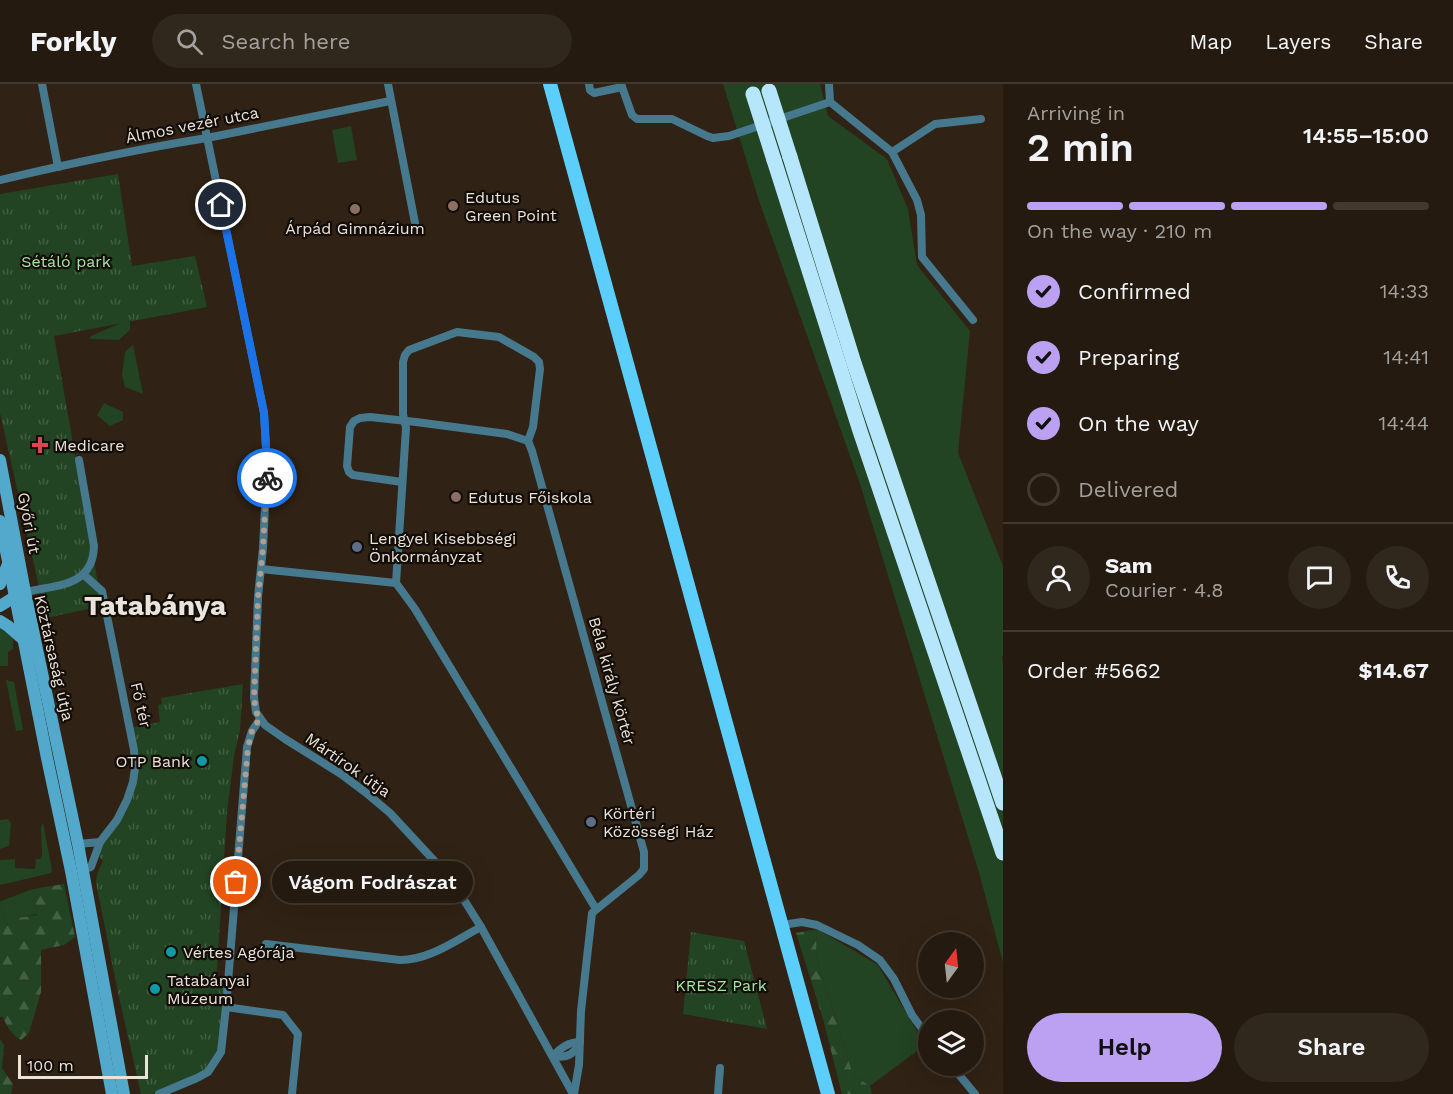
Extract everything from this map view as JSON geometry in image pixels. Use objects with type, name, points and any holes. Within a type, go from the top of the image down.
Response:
[{"type":"highway","points":[[768,88],[854,363],[1003,803]]},
{"type":"highway","points":[[751,89],[856,420],[1003,853]]},
{"type":"main road","points":[[550,84],[828,1094]]},
{"type":"street","points":[[42,84],[58,167]]},
{"type":"street","points":[[159,1094],[208,1072],[220,1052],[223,1040],[248,747],[252,731],[260,718],[256,712],[254,697],[267,465],[264,413],[196,84]]},
{"type":"street","points":[[388,84],[415,223]]},
{"type":"street","points":[[588,84],[594,93],[622,85],[632,115],[637,119],[672,119],[713,138],[729,136],[830,102]]},
{"type":"street","points":[[829,84],[830,102],[892,152],[917,200],[921,215],[922,257],[973,320]]},
{"type":"street","name":"Álmos vezér utca","points":[[0,180],[176,142],[207,138],[390,101]]},
{"type":"street","points":[[892,152],[935,124],[981,119]]},
{"type":"street","points":[[402,482],[353,475],[349,472],[347,466],[352,422],[369,417],[404,422],[416,422],[507,434],[528,441],[533,427],[540,369],[534,357],[499,337],[457,332],[409,350],[405,355],[403,414],[404,422],[406,428],[396,583],[415,609],[596,909],[592,913],[581,1011],[579,1065],[574,1094]]},
{"type":"street","name":"Béla király körtér","points":[[528,441],[644,852],[644,869],[639,875],[596,909]]},
{"type":"street","name":"Győri út","points":[[0,460],[20,594]]},
{"type":"street","points":[[0,595],[20,594],[73,582],[84,575],[91,566],[94,546],[79,460]]},
{"type":"street","name":"Győri út","points":[[0,521],[9,562],[20,594]]},
{"type":"street","points":[[0,584],[9,562]]},
{"type":"street","points":[[261,569],[396,583]]},
{"type":"street","name":"Fő tér","points":[[82,870],[92,867],[100,842],[117,820],[127,800],[135,768],[134,750],[102,591],[84,575]]},
{"type":"street","points":[[0,606],[20,594]]},
{"type":"street","name":"Köztársaság útja","points":[[20,594],[24,640],[71,872],[112,1094]]},
{"type":"street","name":"Köztársaság útja","points":[[20,594],[78,844],[124,1094]]},
{"type":"street","points":[[0,621],[24,640]]},
{"type":"street","name":"Mártírok útja","points":[[260,718],[285,739],[341,774],[390,813],[440,867],[481,927],[574,1094]]},
{"type":"street","points":[[78,844],[100,842]]},
{"type":"street","points":[[782,925],[802,922],[817,925],[858,945],[880,960],[894,979],[918,1023]]},
{"type":"street","points":[[266,944],[413,960],[481,927]]},
{"type":"street","points":[[226,1006],[283,1015],[298,1034],[292,1094]]},
{"type":"street","points":[[553,1056],[565,1058],[576,1051],[580,1042]]},
{"type":"street","points":[[718,1094],[720,1068]]},
{"type":"street","points":[[960,1076],[975,1094]]},
{"type":"green space","points":[[723,84],[820,84],[828,116],[887,159],[908,209],[917,265],[970,331],[958,453],[1003,566],[1003,963],[980,876],[860,484],[758,198]]},
{"type":"green space","points":[[351,126],[357,160],[338,163],[332,130]]},
{"type":"green space","name":"Sétáló park","points":[[118,174],[132,266],[195,256],[207,307],[54,336],[102,606],[46,618],[0,413],[0,194]]},
{"type":"green space","points":[[130,321],[130,330],[119,340],[90,339],[91,336]]},
{"type":"green space","points":[[133,345],[143,394],[125,387],[122,375],[125,352]]},
{"type":"green space","points":[[104,403],[123,412],[123,420],[110,426],[97,415]]},
{"type":"green space","points":[[0,626],[13,636],[13,649],[8,652],[8,666],[0,666]]},
{"type":"green space","points":[[6,680],[14,682],[23,730],[16,731]]},
{"type":"green space","points":[[243,684],[240,730],[234,756],[227,813],[216,984],[228,986],[223,1040],[208,1072],[159,1094],[141,1094],[96,883],[103,861],[97,854],[133,782],[131,728],[160,722],[158,705],[162,704],[161,698]]},
{"type":"green space","points":[[8,819],[11,823],[9,846],[0,849],[0,820]]},
{"type":"green space","points":[[43,823],[51,873],[0,885],[0,860],[15,859],[15,868],[35,869],[36,859],[40,859],[42,855],[41,827]]},
{"type":"green space","points":[[64,884],[75,937],[64,945],[41,950],[41,992],[29,1033],[21,1040],[10,1030],[3,1017],[0,1017],[0,901],[5,920],[37,915],[33,889]]},
{"type":"green space","points":[[33,889],[37,914],[5,921],[1,901]]},
{"type":"green space","points":[[817,929],[878,965],[918,1033],[918,1050],[870,1086],[853,1075],[816,956]]},
{"type":"green space","points":[[817,929],[816,956],[853,1075],[870,1086],[872,1094],[842,1094],[823,1019],[796,933]]},
{"type":"green space","name":"KRESZ Park","points":[[691,932],[744,941],[767,1029],[683,1014]]},
{"type":"green space","points":[[0,1039],[4,1045],[2,1068],[13,1084],[11,1094],[0,1094]]},
{"type":"way so far","points":[[236,882],[245,766],[252,731],[260,718],[256,712],[254,697],[258,597],[267,478]]},
{"type":"place","name":"Edutus Green Point","points":[[453,206]]},
{"type":"place","name":"Árpád Gimnázium","points":[[355,209]]},
{"type":"place","name":"Medicare","points":[[40,445]]},
{"type":"place","name":"Edutus Főiskola","points":[[456,497]]},
{"type":"place","name":"Lengyel Kisebbségi Önkormányzat","points":[[357,547]]},
{"type":"place","name":"OTP Bank","points":[[202,761]]},
{"type":"place","name":"Körtéri Közösségi Ház","points":[[591,822]]},
{"type":"place","name":"Vágom Fodrászat","points":[[236,882]]},
{"type":"place","name":"Vértes Agórája","points":[[171,952]]},
{"type":"place","name":"Tatabányai Múzeum","points":[[155,989]]},
{"type":"district","name":"Tatabánya","points":[[155,605]]},
{"type":"route","points":[[221,205],[264,413],[267,478]]}]
